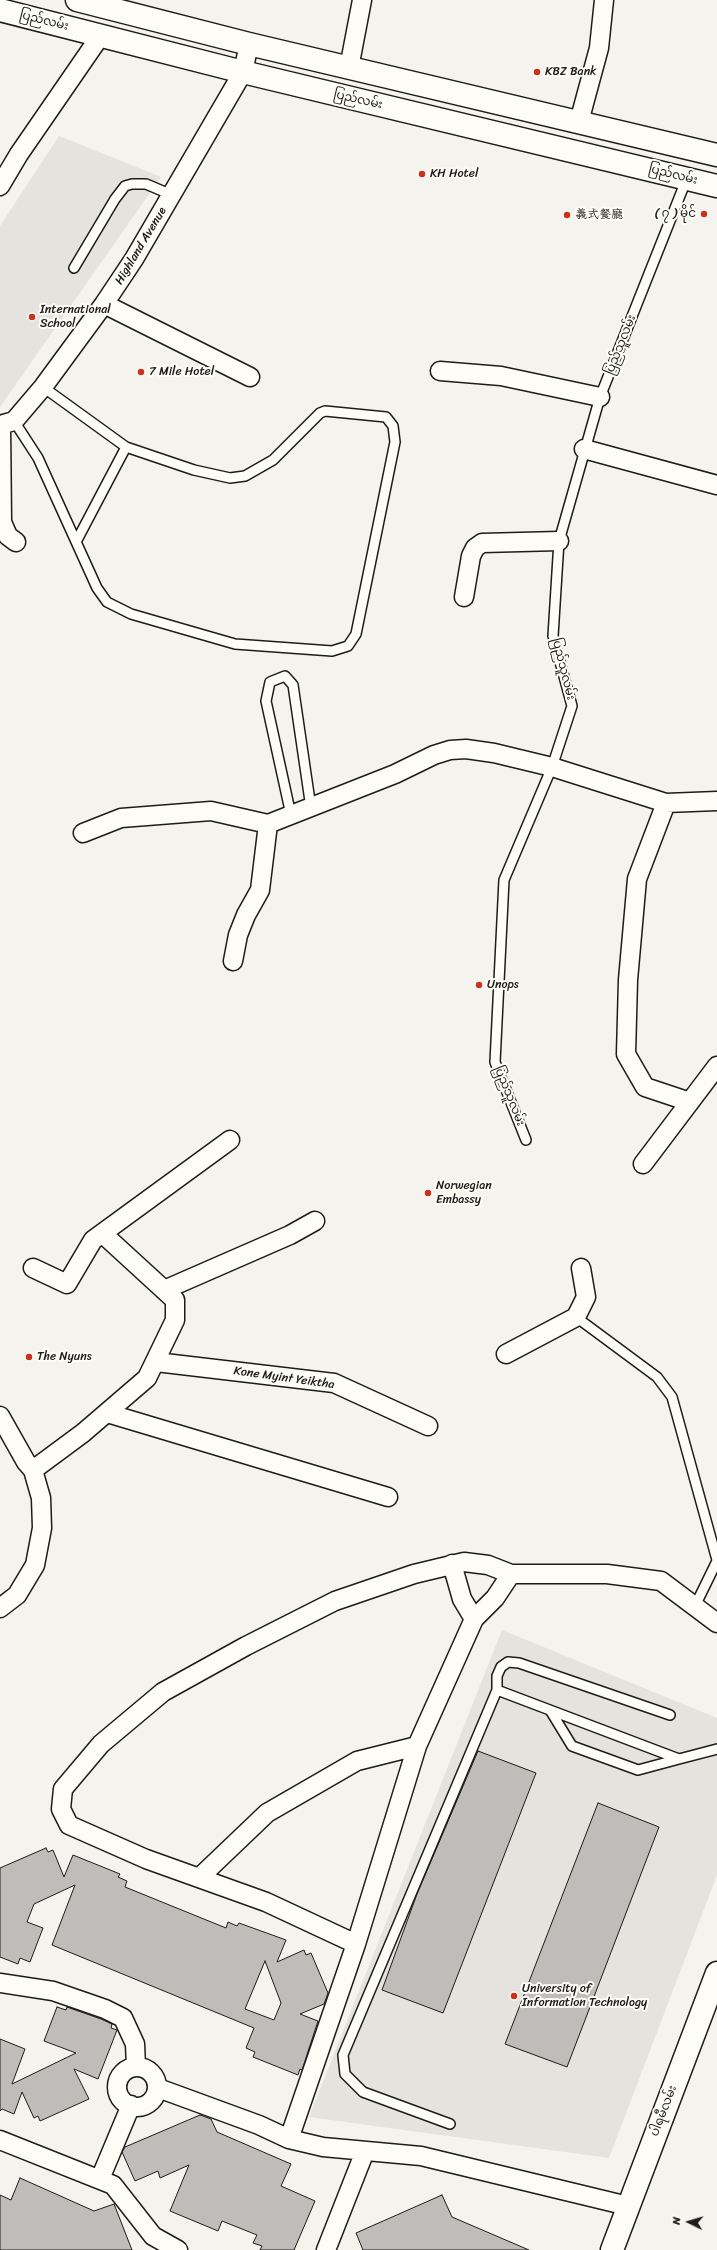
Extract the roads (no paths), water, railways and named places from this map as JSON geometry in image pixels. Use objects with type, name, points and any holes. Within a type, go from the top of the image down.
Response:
[{"type":"main road","points":[[77,0],[349,68],[717,155]]},
{"type":"main road","name":"ပြည်လမ်း","points":[[2,14],[101,35],[243,72],[717,186]]},
{"type":"main road","name":"ပါရမီလမ်း","points":[[612,2250],[717,1972]]},
{"type":"street","points":[[349,68],[362,0]]},
{"type":"street","points":[[579,122],[600,48],[604,0]]},
{"type":"street","points":[[0,186],[19,154],[101,35]]},
{"type":"street","name":"Highland Avenue","points":[[5,423],[43,387],[104,304],[134,259],[243,72],[250,44]]},
{"type":"street","points":[[104,304],[250,377]]},
{"type":"street","points":[[440,371],[501,376],[600,397]]},
{"type":"street","points":[[5,423],[2,522],[8,536],[16,542]]},
{"type":"street","points":[[584,449],[717,485]]},
{"type":"street","points":[[464,597],[471,556],[475,548],[482,543],[559,541]]},
{"type":"street","points":[[83,833],[121,818],[211,811],[268,824],[311,808],[450,750],[466,749],[494,753],[552,767],[666,803],[717,802]]},
{"type":"street","points":[[666,803],[637,879],[628,980],[626,1054],[645,1087],[690,1102]]},
{"type":"street","points":[[233,961],[238,935],[246,915],[260,890],[268,824]]},
{"type":"street","points":[[643,1164],[717,1066]]},
{"type":"street","points":[[33,1268],[67,1284],[93,1240],[230,1140]]},
{"type":"street","points":[[170,1295],[315,1221]]},
{"type":"street","points":[[33,1470],[107,1413],[148,1378],[175,1320],[170,1295],[103,1234]]},
{"type":"street","points":[[506,1354],[576,1317],[586,1297],[581,1268]]},
{"type":"street","name":"Kone Myint Yeiktha","points":[[156,1362],[334,1383],[428,1426]]},
{"type":"street","points":[[107,1413],[388,1497]]},
{"type":"street","points":[[0,1416],[26,1462],[33,1470],[41,1506],[42,1528],[35,1565],[17,1595],[0,1608]]},
{"type":"street","points":[[356,1944],[266,1902],[200,1877],[146,1859],[69,1825],[61,1809],[63,1790],[101,1744],[163,1692],[335,1601],[414,1574],[452,1564],[464,1562],[488,1565],[511,1574],[607,1574],[661,1581],[717,1623]]},
{"type":"street","points":[[452,1564],[462,1599],[474,1619]]},
{"type":"street","points":[[289,2139],[356,1944],[417,1746],[474,1619],[495,1598],[511,1574]]},
{"type":"street","points":[[200,1877],[267,1813],[357,1761],[417,1746]]},
{"type":"street","points":[[0,1983],[53,1991],[105,2009],[123,2018],[135,2044],[136,2066]]},
{"type":"street","points":[[136,2066],[143,2067],[154,2075],[158,2088],[153,2100],[147,2104],[141,2106],[131,2105],[123,2101],[119,2095],[118,2082],[124,2071],[136,2066]]},
{"type":"street","points":[[158,2088],[259,2125],[289,2139],[323,2147],[421,2156],[628,2206]]},
{"type":"street","points":[[100,2179],[131,2105]]},
{"type":"street","points":[[0,2140],[114,2185],[153,2236],[178,2250]]},
{"type":"street","points":[[326,2250],[365,2151]]},
{"type":"lane","name":"ပြည်သူလမ်း","points":[[526,1140],[495,1062],[504,880],[552,767],[572,706],[554,636],[559,541],[600,397],[687,178]]},
{"type":"lane","points":[[74,268],[115,199],[125,186],[132,184],[146,184],[172,195]]},
{"type":"lane","points":[[5,423],[38,458],[97,588],[107,602],[131,614],[235,644],[332,651],[348,646],[356,634],[395,442],[393,426],[386,417],[325,411],[320,413],[272,460],[245,476],[230,478],[194,470],[126,447],[43,387]]},
{"type":"lane","points":[[76,542],[126,447]]},
{"type":"lane","points":[[291,815],[266,701],[270,682],[284,676],[292,685],[311,808]]},
{"type":"lane","points":[[576,1317],[657,1377],[672,1397],[717,1560],[695,1606]]},
{"type":"lane","points":[[450,2124],[363,2092],[345,2074],[343,2055],[497,1690],[497,1676],[501,1666],[508,1662],[519,1663],[670,1715]]},
{"type":"lane","points":[[497,1690],[679,1759]]},
{"type":"lane","points":[[550,1710],[572,1746],[638,1770],[717,1749]]},
{"type":"place","name":"KBZ Bank","points":[[537,72]]},
{"type":"place","name":"KH Hotel","points":[[422,174]]},
{"type":"place","name":"( ၇ ) မိုင်","points":[[704,214]]},
{"type":"place","name":"義式餐廳","points":[[567,215]]},
{"type":"place","name":"International School","points":[[32,317]]},
{"type":"place","name":"7 Mile Hotel","points":[[141,372]]},
{"type":"place","name":"Unops","points":[[479,985]]},
{"type":"place","name":"Norwegian Embassy","points":[[428,1193]]},
{"type":"place","name":"The Nyuns","points":[[29,1357]]},
{"type":"place","name":"University of Information Technology","points":[[514,1996]]}]
